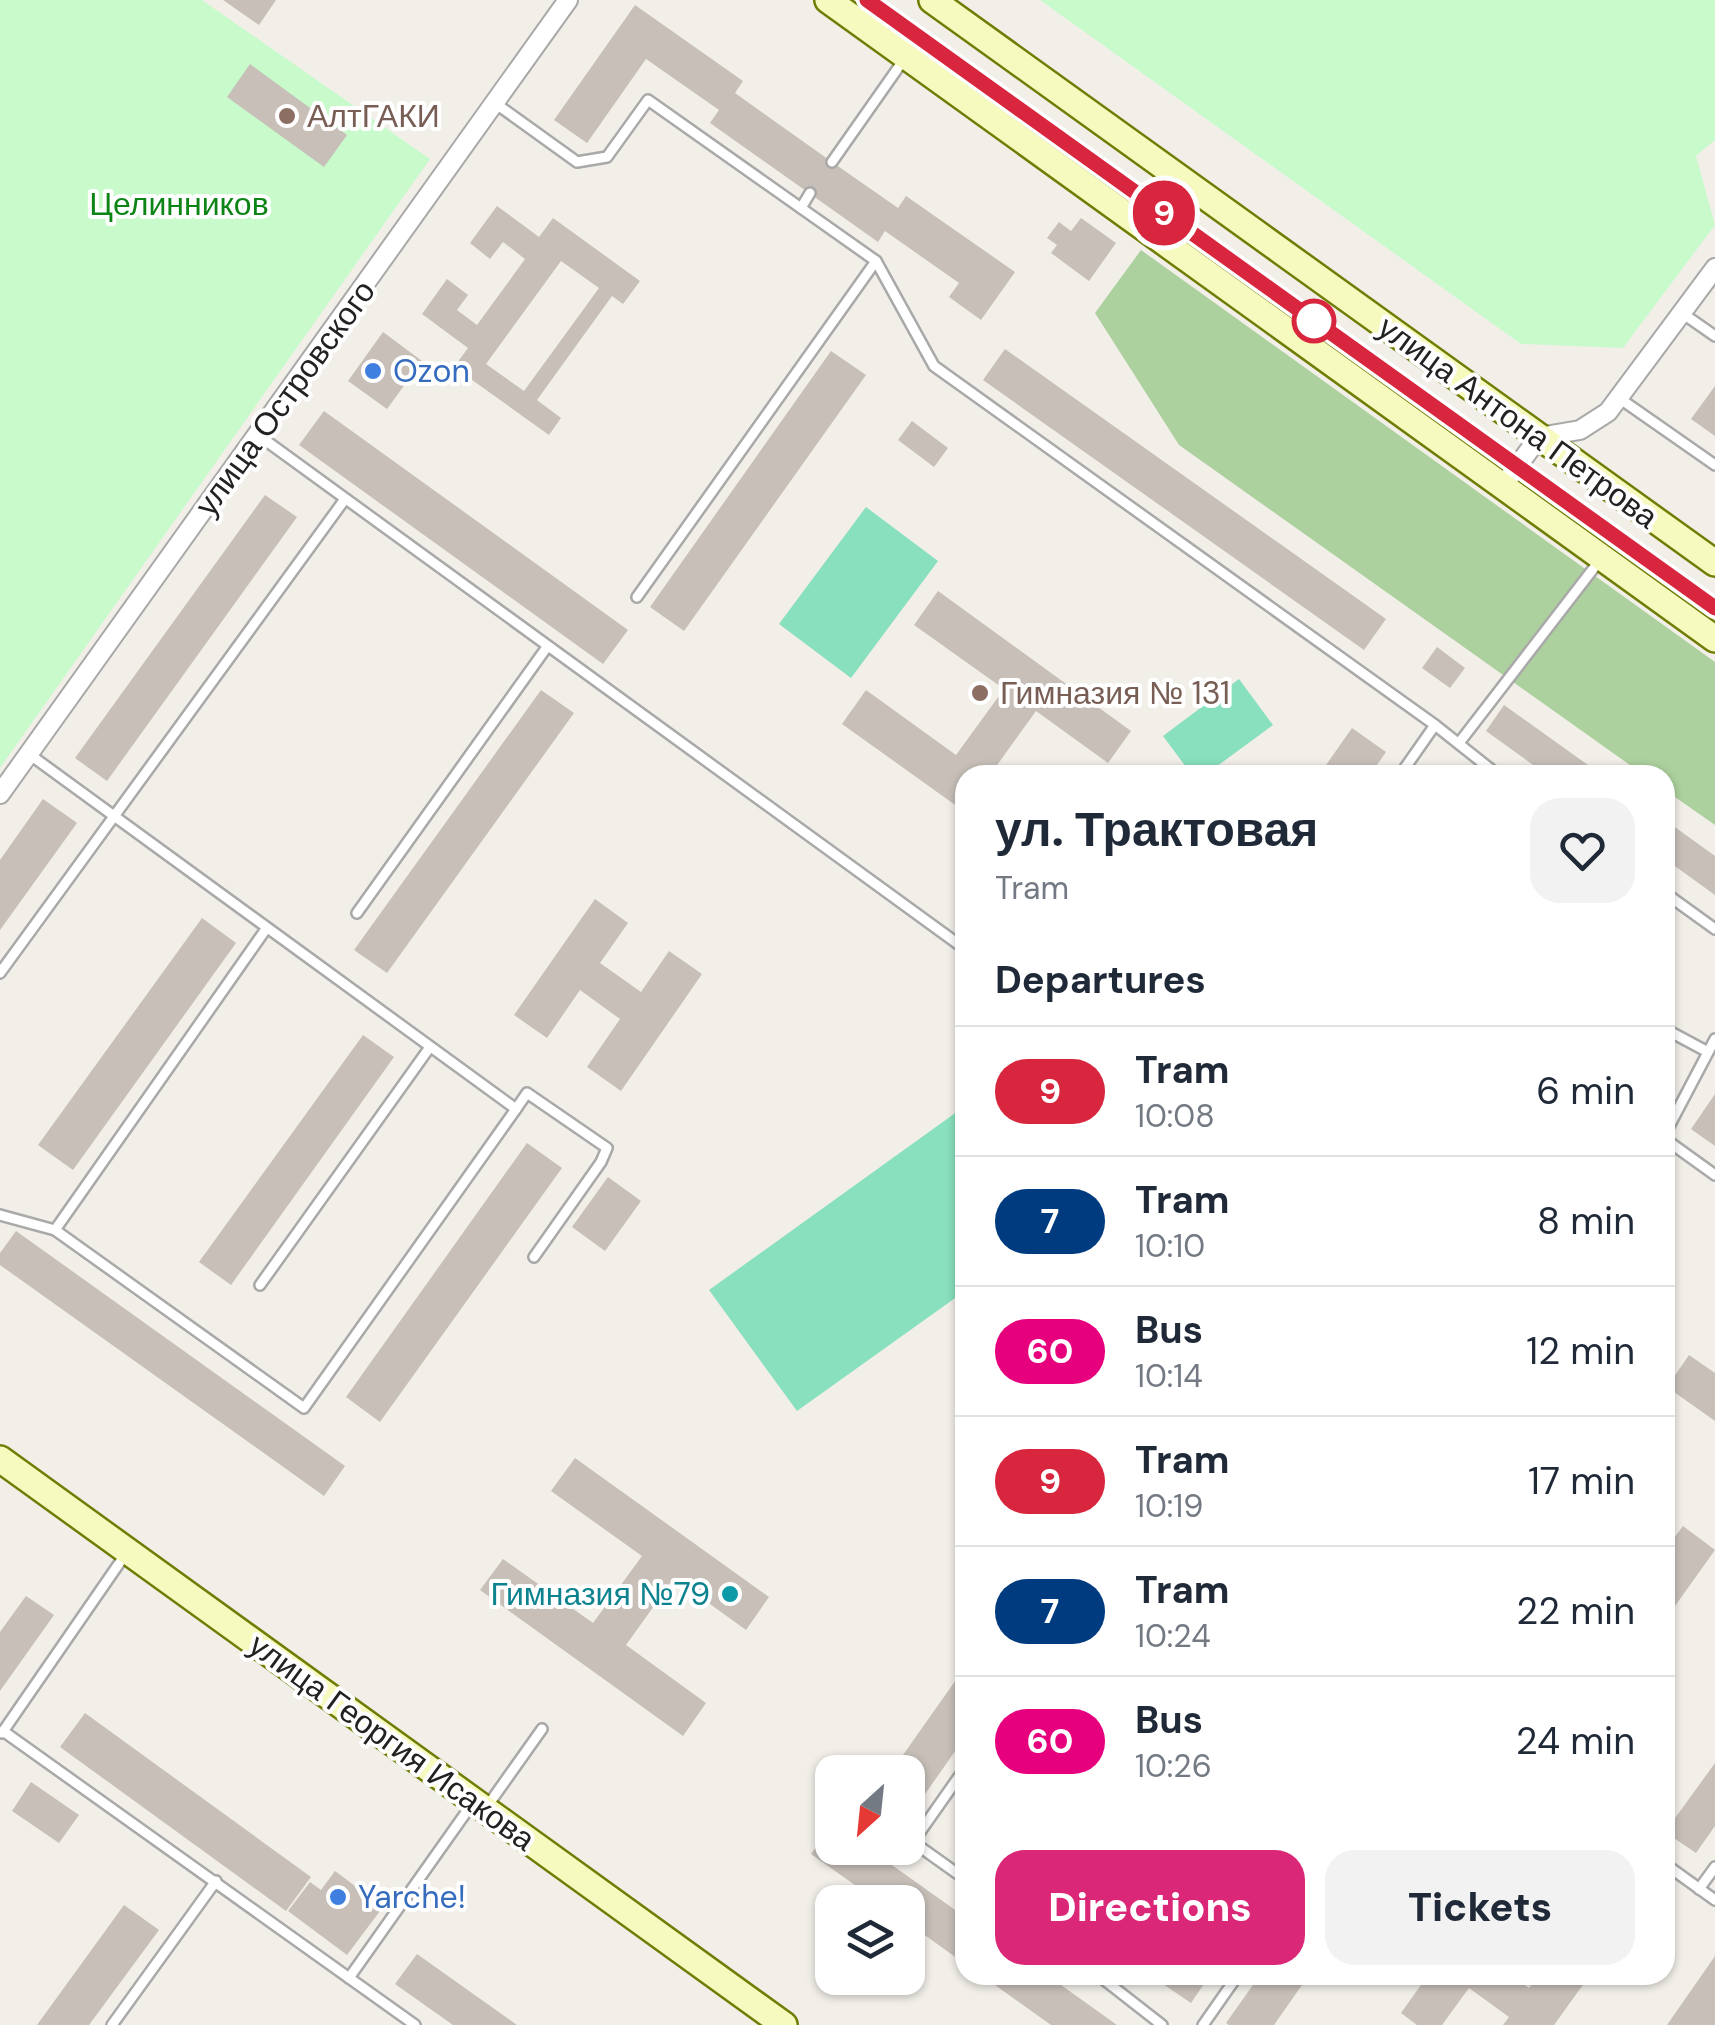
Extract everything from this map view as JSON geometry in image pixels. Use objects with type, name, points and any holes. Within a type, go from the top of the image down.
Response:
[{"type":"main road","name":"улица Антона Петрова","points":[[828,0],[1715,639]]},
{"type":"main road","name":"улица Антона Петрова","points":[[932,0],[1715,563]]},
{"type":"main road","name":"улица Георгия Исакова","points":[[0,1460],[784,2025]]},
{"type":"street","name":"улица Островского","points":[[0,794],[568,0]]},
{"type":"street","points":[[1502,488],[1539,437],[1580,430],[1608,412],[1715,268]]},
{"type":"lane","points":[[832,162],[907,56]]},
{"type":"lane","points":[[495,103],[577,162],[607,157],[648,100],[876,262],[934,366],[1459,742],[1478,765]]},
{"type":"lane","points":[[801,208],[810,193]]},
{"type":"lane","points":[[637,597],[876,262]]},
{"type":"lane","points":[[1682,313],[1715,336]]},
{"type":"lane","points":[[1619,398],[1715,465]]},
{"type":"lane","points":[[258,435],[955,942]]},
{"type":"lane","points":[[0,973],[345,499]]},
{"type":"lane","points":[[1459,742],[1601,558]]},
{"type":"lane","points":[[357,913],[547,647]]},
{"type":"lane","points":[[1407,765],[1435,725]]},
{"type":"lane","points":[[29,754],[516,1109]]},
{"type":"lane","points":[[872,885],[880,872]]},
{"type":"lane","points":[[1675,900],[1715,929]]},
{"type":"lane","points":[[55,1230],[266,928]]},
{"type":"lane","points":[[1675,1034],[1708,1052]]},
{"type":"lane","points":[[1675,1116],[1715,1039]]},
{"type":"lane","points":[[260,1285],[430,1046]]},
{"type":"lane","points":[[0,1215],[55,1230],[304,1408],[528,1092],[607,1148],[602,1162],[534,1257]]},
{"type":"lane","points":[[1675,1144],[1715,1175]]},
{"type":"lane","points":[[128,1550],[2,1733],[415,2025]]},
{"type":"lane","points":[[348,1978],[542,1729]]},
{"type":"lane","points":[[955,1782],[913,1842],[955,1872]]},
{"type":"lane","points":[[1699,1889],[1715,1867]]},
{"type":"lane","points":[[1675,1871],[1715,1900]]},
{"type":"lane","points":[[112,2025],[216,1882]]},
{"type":"lane","points":[[1111,1985],[1162,2025]]},
{"type":"lane","points":[[1203,2025],[1231,1985]]},
{"type":"green space","name":"Целинников","points":[[0,0],[202,0],[430,159],[0,768]]},
{"type":"green space","points":[[1040,0],[1715,0],[1715,140],[1696,156],[1715,225],[1623,348],[1521,344]]},
{"type":"green space","points":[[1141,250],[1715,662],[1715,825],[1675,797],[1675,765],[1630,765],[1179,445],[1095,313]]},
{"type":"green space","points":[[866,507],[938,561],[851,678],[779,624]]},
{"type":"green space","points":[[1239,679],[1273,725],[1219,765],[1185,765],[1163,736]]},
{"type":"green space","points":[[955,1113],[955,1298],[797,1411],[709,1290]]},
{"type":"building","points":[[223,0],[276,0],[259,25]]},
{"type":"building","points":[[635,5],[743,81],[735,93],[832,162],[898,208],[906,196],[1015,272],[981,320],[949,297],[959,283],[885,231],[878,242],[710,123],[719,110],[646,59],[587,143],[554,120]]},
{"type":"building","name":"АлтГАКИ","points":[[250,64],[347,135],[324,167],[227,97]]},
{"type":"building","points":[[497,206],[539,237],[553,218],[640,281],[623,304],[612,296],[537,400],[561,418],[549,435],[454,367],[468,348],[422,314],[447,279],[468,295],[457,310],[477,325],[525,259],[503,242],[490,259],[470,243]],"holes":[[[561,261],[599,288],[524,391],[486,364]]]},
{"type":"building","points":[[1081,218],[1116,243],[1089,281],[1051,253],[1057,245],[1047,238],[1059,222],[1071,231]]},
{"type":"building","points":[[383,332],[422,361],[387,409],[348,381]]},
{"type":"building","points":[[1005,349],[1386,619],[1364,650],[983,380]]},
{"type":"building","points":[[831,351],[866,375],[684,631],[650,607]]},
{"type":"building","points":[[1715,386],[1715,436],[1691,419]]},
{"type":"building","points":[[324,411],[628,630],[603,664],[299,445]]},
{"type":"building","points":[[912,421],[948,448],[934,467],[898,440]]},
{"type":"building","points":[[265,495],[297,517],[107,781],[75,758]]},
{"type":"building","points":[[938,591],[1131,731],[1108,763],[1036,711],[997,765],[955,765],[955,805],[842,724],[866,690],[956,755],[1004,689],[914,625]]},
{"type":"building","points":[[1437,647],[1465,668],[1450,688],[1422,668]]},
{"type":"building","points":[[541,690],[574,713],[387,973],[354,950]]},
{"type":"building","points":[[1504,705],[1588,765],[1533,765],[1486,731]]},
{"type":"building","points":[[1352,728],[1386,752],[1377,765],[1326,765]]},
{"type":"building","points":[[43,799],[77,823],[0,930],[0,860]]},
{"type":"building","points":[[1675,827],[1715,856],[1715,895],[1675,866]]},
{"type":"building","points":[[595,899],[628,923],[600,963],[641,992],[669,951],[702,974],[621,1091],[587,1067],[620,1019],[580,990],[547,1038],[514,1015]]},
{"type":"building","points":[[202,918],[236,943],[73,1170],[38,1145]]},
{"type":"building","points":[[363,1035],[394,1057],[231,1285],[199,1262]]},
{"type":"building","points":[[1715,1094],[1715,1146],[1691,1129]]},
{"type":"building","points":[[527,1143],[562,1168],[380,1422],[346,1397]]},
{"type":"building","points":[[608,1177],[641,1201],[605,1251],[572,1227]]},
{"type":"building","points":[[16,1231],[345,1466],[324,1496],[0,1265],[0,1253]]},
{"type":"building","points":[[1689,1355],[1715,1373],[1715,1421],[1675,1393],[1675,1375]]},
{"type":"building","name":"Гимназия №79","points":[[575,1458],[769,1597],[746,1630],[674,1578],[626,1645],[706,1703],[683,1736],[480,1590],[503,1559],[593,1623],[642,1556],[551,1491]]},
{"type":"building","points":[[1683,1526],[1715,1550],[1675,1606],[1675,1537]]},
{"type":"building","points":[[26,1596],[54,1615],[0,1691],[0,1632]]},
{"type":"building","points":[[955,1681],[955,1751],[925,1794],[925,1755],[903,1755]]},
{"type":"building","points":[[85,1713],[311,1877],[286,1911],[60,1747]]},
{"type":"building","points":[[1715,1763],[1715,1826],[1696,1853],[1675,1839],[1675,1818]]},
{"type":"building","points":[[31,1782],[79,1815],[59,1843],[12,1811]]},
{"type":"building","points":[[827,1865],[892,1865],[920,1885],[855,1885]]},
{"type":"building","points":[[335,1871],[383,1907],[347,1955],[288,1911],[310,1882],[321,1890]]},
{"type":"building","points":[[925,1889],[955,1910],[955,1957],[925,1935]]},
{"type":"building","points":[[124,1905],[159,1930],[89,2025],[37,2025]]},
{"type":"building","points":[[417,1954],[517,2025],[453,2025],[395,1984]]},
{"type":"building","points":[[1715,1956],[1715,2025],[1667,2025]]},
{"type":"building","points":[[995,1985],[1061,1985],[1117,2025],[1051,2025]]},
{"type":"building","points":[[1164,1985],[1203,1985],[1191,2003]]},
{"type":"building","points":[[1253,1985],[1302,1985],[1274,2025],[1226,2023]]},
{"type":"building","points":[[1421,1985],[1583,1985],[1554,2025],[1503,2025],[1509,2017],[1469,1988],[1442,2025],[1417,2025],[1401,2013]]},
{"type":"tram line","points":[[867,0],[1715,608]]},
{"type":"tram line","name":"9","points":[[867,0],[1715,608]]},
{"type":"place","name":"АлтГАКИ","points":[[287,116]]},
{"type":"place","name":"Ozon","points":[[373,371]]},
{"type":"place","name":"Гимназия № 131","points":[[980,693]]},
{"type":"place","name":"Гимназия №79","points":[[730,1594]]},
{"type":"place","name":"Yarche!","points":[[338,1897]]}]
